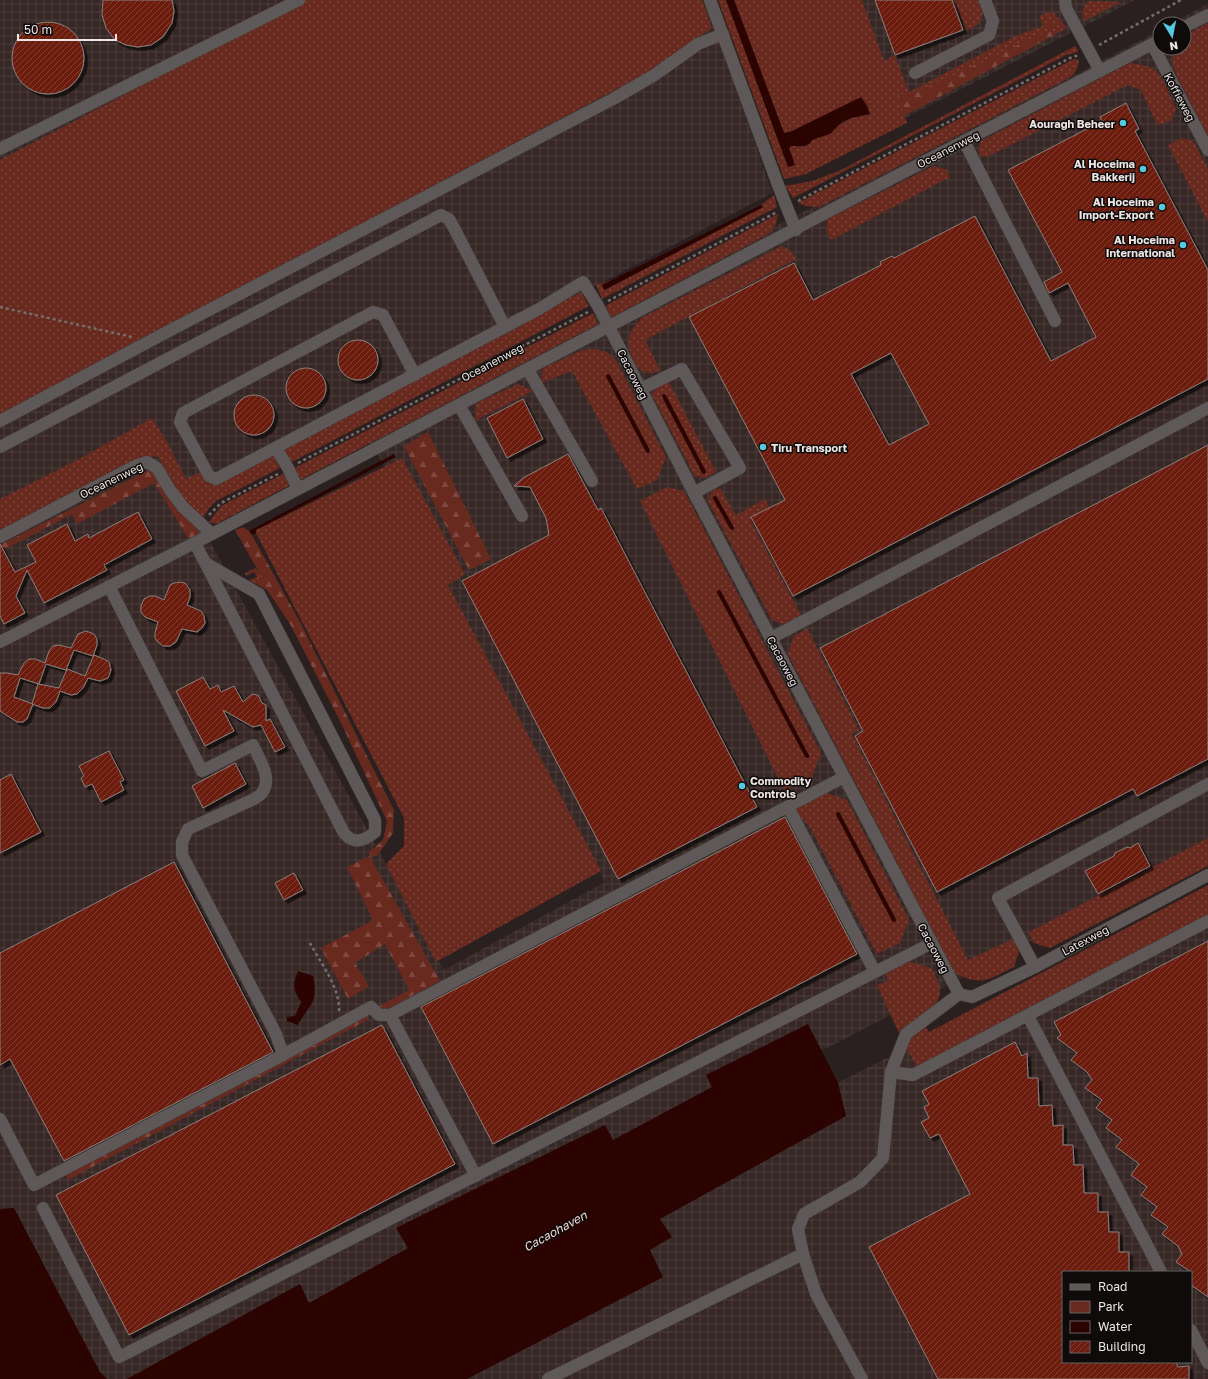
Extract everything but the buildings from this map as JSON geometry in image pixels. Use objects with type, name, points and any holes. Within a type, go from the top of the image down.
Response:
[{"type":"street","points":[[0,149],[300,0]]},
{"type":"street","points":[[710,0],[796,230]]},
{"type":"street","points":[[915,73],[989,35],[993,21],[985,0]]},
{"type":"street","points":[[1065,0],[1066,8],[1100,71]]},
{"type":"street","points":[[1192,23],[1208,15]]},
{"type":"street","points":[[0,421],[613,99],[653,76],[698,44],[723,34]]},
{"type":"street","name":"Oceanenweg","points":[[0,642],[195,543],[1152,44]]},
{"type":"street","name":"Koffieweg","points":[[1163,56],[1208,150]]},
{"type":"street","points":[[964,141],[1055,321]]},
{"type":"street","points":[[0,448],[441,215],[449,219],[505,327],[216,478],[209,476],[180,422],[183,413],[373,312],[383,316],[415,374]]},
{"type":"street","name":"Cacaoweg","points":[[505,327],[539,309],[583,282],[598,306],[694,493],[959,994]]},
{"type":"street","points":[[641,388],[682,368],[740,468],[694,493]]},
{"type":"street","points":[[528,370],[592,481]]},
{"type":"street","points":[[459,405],[522,516]]},
{"type":"street","points":[[771,638],[1208,408]]},
{"type":"street","points":[[276,448],[298,489]]},
{"type":"street","name":"Oceanenweg","points":[[0,537],[135,466],[147,462],[157,468],[170,490],[183,507],[212,534]]},
{"type":"street","points":[[195,543],[205,563],[344,833],[351,840],[368,838],[375,832],[375,820],[259,594],[205,563]]},
{"type":"street","points":[[109,586],[202,771],[253,745],[266,775],[266,785],[261,794],[252,800],[188,829],[182,842],[182,855],[276,1034],[283,1055]]},
{"type":"street","points":[[0,1119],[34,1185],[283,1055],[371,1007],[379,1015],[390,1015],[844,777]]},
{"type":"street","points":[[1035,967],[998,898],[1208,784]]},
{"type":"street","points":[[788,807],[875,972]]},
{"type":"street","name":"Latexweg","points":[[959,994],[972,997],[1035,967],[1208,875]]},
{"type":"street","points":[[891,1072],[913,1075],[1208,921]]},
{"type":"street","points":[[44,1208],[119,1357],[932,943]]},
{"type":"street","points":[[862,1379],[816,1294],[802,1254],[798,1229],[804,1214],[860,1182],[883,1158],[891,1072],[906,1034],[959,994]]},
{"type":"street","points":[[390,1015],[476,1176]]},
{"type":"street","points":[[1028,1016],[1160,1271]]},
{"type":"street","points":[[548,1379],[802,1254]]},
{"type":"street","points":[[1192,1332],[1208,1363]]},
{"type":"path","name":"Oceanenweg","points":[[202,525],[215,507],[220,503],[1070,58],[1078,56],[1181,0]]},
{"type":"path","points":[[0,307],[150,341]]},
{"type":"path","points":[[310,943],[332,983],[339,1001],[338,1025]]},
{"type":"shaded area","points":[[0,0],[707,0],[772,193],[195,497],[160,441],[0,521]]},
{"type":"shaded area","points":[[859,0],[1135,0],[903,119]]},
{"type":"shaded area","points":[[1208,4],[1208,850],[831,1046],[164,1379],[94,1379],[0,1215],[0,531],[158,447],[444,970],[605,882],[366,432],[1079,73],[1152,34],[1152,56],[1192,56],[1192,16],[1185,16]]},
{"type":"shaded area","points":[[1208,897],[1208,1379],[449,1379],[650,1209],[833,1085]]},
{"type":"green space","points":[[305,0],[702,0],[712,28],[647,73],[0,414],[0,160]]},
{"type":"green space","points":[[718,0],[726,0],[795,164],[789,148],[791,146],[806,145],[812,140],[851,118],[870,114],[867,106],[807,124],[790,132],[784,133],[734,0],[862,0],[884,61],[895,55],[909,92],[1016,36],[1043,26],[1039,16],[1052,11],[1067,28],[1052,36],[913,94],[897,94],[907,123],[806,174],[784,179]]},
{"type":"green space","points":[[954,0],[979,0],[983,13],[979,24],[967,31]]},
{"type":"green space","points":[[1088,1],[1121,2],[1084,21],[1082,12]]},
{"type":"green space","points":[[1052,20],[1052,36],[1058,33],[904,116],[897,94],[913,94],[1050,30],[1048,23]]},
{"type":"green space","points":[[1208,23],[1208,136],[1177,76],[1173,65],[1173,56],[1192,56],[1192,32]]},
{"type":"green space","points":[[1075,46],[1078,52],[1066,55],[793,198],[785,186],[812,181],[841,170]]},
{"type":"green space","points":[[1074,59],[1079,60],[1078,66],[1075,73],[1069,78],[819,207],[806,206],[798,203]]},
{"type":"green space","points":[[1130,63],[1150,67],[1159,74],[1176,109],[1171,121],[1157,125],[1141,90],[1128,85],[987,157],[980,155],[978,152],[981,141]]},
{"type":"green space","points":[[1182,138],[1193,141],[1208,169],[1208,222],[1168,145]]},
{"type":"green space","points":[[934,166],[947,170],[950,177],[831,240],[826,230],[828,219]]},
{"type":"green space","points":[[774,195],[777,207],[602,299],[596,285],[612,280],[602,285],[605,290],[763,207],[761,205]]},
{"type":"green space","points":[[778,214],[776,224],[770,233],[612,317],[606,307],[607,305]]},
{"type":"green space","points":[[782,246],[790,250],[796,259],[645,340],[660,370],[650,373],[643,371],[635,364],[630,353],[629,337],[641,318]]},
{"type":"green space","points":[[581,292],[589,306],[290,463],[283,450]]},
{"type":"green space","points":[[593,313],[598,324],[216,524],[209,522],[221,506]]},
{"type":"green space","points":[[595,349],[607,352],[616,360],[666,457],[657,480],[637,489],[572,371],[541,383],[543,368],[583,350]]},
{"type":"green space","points":[[668,380],[716,472],[705,478],[695,476],[652,395],[658,385]]},
{"type":"green space","points":[[518,384],[533,391],[474,421],[477,403]]},
{"type":"green space","points":[[152,418],[167,442],[186,479],[200,472],[209,483],[215,485],[273,455],[280,468],[216,501],[209,508],[203,518],[184,500],[157,456],[148,457],[0,535],[0,499],[81,458]]},
{"type":"green space","points":[[428,432],[491,559],[469,570],[404,446]]},
{"type":"green space","points":[[402,458],[465,574],[448,585],[601,871],[436,962],[386,864],[404,846],[404,818],[256,533],[256,530]]},
{"type":"green space","points":[[153,468],[169,496],[200,533],[189,539],[154,483],[77,524],[72,514],[0,552],[0,545]]},
{"type":"green space","points":[[667,487],[684,491],[821,753],[812,777],[784,790],[640,501]]},
{"type":"green space","points":[[720,488],[736,515],[765,499],[770,508],[752,517],[751,522],[802,617],[786,625],[772,620],[708,501],[712,491]]},
{"type":"green space","points":[[243,527],[252,535],[300,622],[394,810],[393,833],[378,855],[370,857],[440,981],[380,1013],[378,1007],[409,990],[385,944],[355,963],[369,986],[348,999],[321,948],[373,920],[347,867],[370,856],[369,852],[383,840],[387,821],[340,721],[290,624],[267,590],[256,584],[259,582],[260,574],[235,530]]},
{"type":"green space","points":[[256,568],[260,575],[259,582],[256,584],[249,580],[257,577],[254,572],[246,576],[245,573]]},
{"type":"green space","points":[[807,628],[859,730],[852,734],[968,960],[1013,939],[1019,951],[1014,967],[985,980],[972,980],[955,973],[788,654],[793,637]]},
{"type":"green space","points":[[824,792],[847,800],[909,920],[900,943],[877,954],[810,827],[793,810]]},
{"type":"green space","points":[[1208,838],[1208,866],[1050,948],[1033,943],[1029,932]]},
{"type":"green space","points":[[1208,885],[1208,916],[917,1067],[904,1044],[877,985],[888,981],[885,972],[908,961],[931,968],[939,984],[940,991],[937,1002],[920,1018],[929,1032]]},
{"type":"green space","points":[[368,1015],[369,1019],[68,1180],[65,1174]]},
{"type":"water","points":[[726,0],[734,0],[784,133],[790,132],[861,97],[870,114],[851,118],[842,122],[830,134],[812,140],[806,145],[791,146],[789,148],[795,165],[788,167]]},
{"type":"water","points":[[761,205],[763,207],[604,290],[602,285]]},
{"type":"water","points":[[394,454],[396,457],[256,530],[256,533],[252,535],[249,531]]},
{"type":"water","points":[[298,971],[313,976],[315,993],[312,1003],[298,1025],[287,1021],[287,1017],[295,1016],[301,1002],[294,987]]},
{"type":"water","name":"Cacaohaven","points":[[808,1024],[838,1083],[846,1116],[660,1219],[672,1237],[650,1250],[663,1277],[467,1379],[127,1379],[300,1284],[309,1303],[408,1248],[396,1228],[605,1125],[613,1140],[712,1087],[706,1075]]},
{"type":"water","points":[[14,1208],[100,1372],[107,1379],[0,1379],[0,1209]]},
{"type":"waterway","points":[[608,376],[648,451]]},
{"type":"waterway","points":[[664,396],[704,472]]},
{"type":"waterway","points":[[715,498],[732,528]]},
{"type":"waterway","points":[[719,592],[807,756]]},
{"type":"waterway","points":[[838,814],[894,920]]},
{"type":"place","name":"Aouragh Beheer","points":[[1123,123]]},
{"type":"place","name":"Al Hoceima Bakkerij","points":[[1143,169]]},
{"type":"place","name":"Al Hoceima Import-Export","points":[[1162,207]]},
{"type":"place","name":"Al Hoceima International","points":[[1183,245]]},
{"type":"place","name":"Tiru Transport","points":[[763,447]]},
{"type":"place","name":"Commodity Controls","points":[[742,786]]}]
